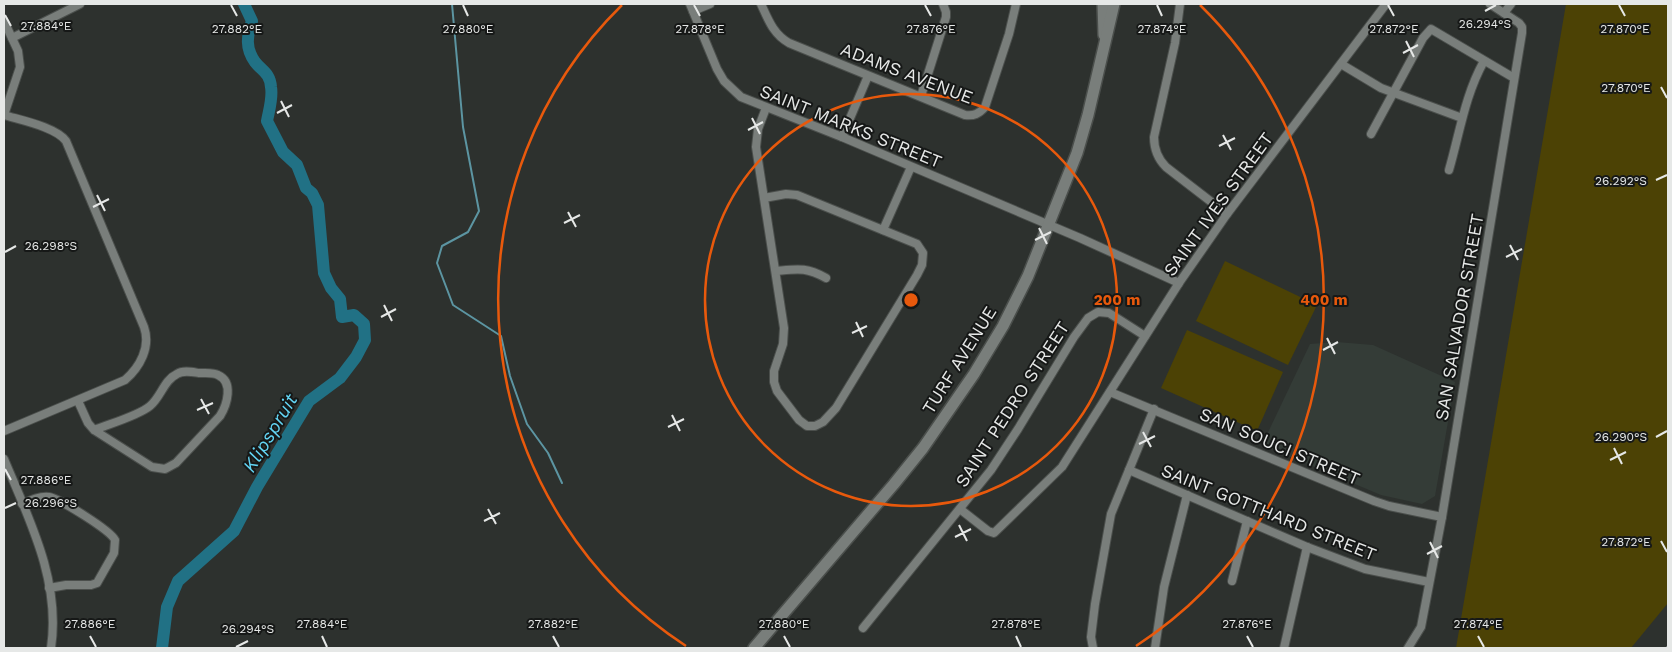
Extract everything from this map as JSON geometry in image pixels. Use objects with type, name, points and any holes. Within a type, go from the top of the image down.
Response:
[{"type":"main road","name":"TURF AVENUE","points":[[1103,4],[1104,42]]},
{"type":"main road","name":"TURF AVENUE","points":[[754,648],[894,484],[950,411],[1003,326],[1028,276],[1077,153],[1095,87],[1104,42],[1112,19],[1114,4]]},
{"type":"street","points":[[12,38],[80,4]]},
{"type":"street","points":[[692,7],[710,4]]},
{"type":"street","name":"ADAMS AVENUE","points":[[761,4],[773,28],[784,40],[868,76],[971,116],[981,112],[987,103],[1009,34],[1016,4]]},
{"type":"street","points":[[921,96],[946,17],[943,4]]},
{"type":"street","points":[[1180,4],[1175,43],[1154,138],[1155,149],[1160,161],[1166,167],[1227,214]]},
{"type":"street","name":"SAINT IVES STREET","points":[[960,509],[990,532],[998,531],[1062,467],[1179,283],[1227,214],[1386,4]]},
{"type":"street","name":"SAN SALVADOR STREET","points":[[1408,648],[1420,627],[1442,517],[1522,29],[1519,23],[1490,4]]},
{"type":"street","points":[[1504,13],[1511,4]]},
{"type":"street","name":"SAINT MARKS STREET","points":[[692,7],[713,60],[724,80],[741,97],[842,137],[1049,225],[1179,283]]},
{"type":"street","points":[[4,21],[18,51],[20,67],[4,115],[55,132],[64,137],[146,332],[147,343],[145,352],[131,375],[120,383],[4,431]]},
{"type":"street","points":[[1371,134],[1423,38],[1431,29],[1514,78]]},
{"type":"street","points":[[1450,170],[1471,87],[1484,61]]},
{"type":"street","points":[[1341,64],[1374,84],[1462,118]]},
{"type":"street","points":[[842,137],[868,76]]},
{"type":"street","points":[[764,198],[786,194],[797,195],[917,244],[923,254],[922,265],[836,408],[823,422],[815,426],[803,424],[777,391],[774,382],[773,375],[783,344],[784,328],[764,198],[756,138],[766,108]]},
{"type":"street","points":[[883,230],[911,167]]},
{"type":"street","points":[[776,271],[804,269],[813,271],[826,278]]},
{"type":"street","name":"SAINT PEDRO STREET","points":[[863,628],[997,462],[1074,337],[1091,315],[1098,312],[1109,312],[1145,336]]},
{"type":"street","points":[[78,400],[88,423],[94,430],[152,467],[165,470],[176,463],[220,416],[225,407],[228,388],[223,378],[216,374],[179,372],[171,378],[157,399],[149,407],[94,430]]},
{"type":"street","name":"SAN SOUCI STREET","points":[[1110,392],[1374,501],[1388,506],[1442,517]]},
{"type":"street","points":[[1094,648],[1091,637],[1098,583],[1114,504],[1154,409]]},
{"type":"street","points":[[4,459],[40,545],[54,622],[51,648]]},
{"type":"street","name":"SAINT GOTTHARD STREET","points":[[1129,470],[1307,547],[1365,569],[1429,582]]},
{"type":"street","points":[[1155,648],[1164,587],[1186,495]]},
{"type":"street","points":[[22,504],[40,498],[52,498],[107,530],[115,540],[114,553],[97,583],[49,588]]},
{"type":"street","points":[[1232,582],[1247,521]]},
{"type":"street","points":[[1284,648],[1307,547]]},
{"type":"shaded area","points":[[1566,4],[1668,4],[1668,603],[1631,648],[1456,648]]},
{"type":"shaded area","points":[[1225,261],[1317,305],[1288,365],[1196,321]]},
{"type":"shaded area","points":[[1187,330],[1283,372],[1257,431],[1161,388]]},
{"type":"shaded area","points":[[1337,342],[1373,345],[1455,382],[1435,496],[1422,504],[1381,495],[1262,445],[1310,344]]},
{"type":"waterway","name":"Klipspruit","points":[[162,648],[167,607],[178,581],[234,531],[257,487],[309,401],[340,378],[356,357],[365,340],[364,324],[354,315],[342,317],[340,299],[331,288],[324,273],[318,205],[312,193],[306,188],[297,165],[283,152],[267,121],[271,100],[270,82],[267,75],[255,62],[248,47],[248,37],[252,21],[244,4]]},
{"type":"waterway","points":[[452,4],[463,127],[479,211],[468,232],[442,246],[437,263],[453,305],[501,336],[510,376],[527,424],[548,453],[562,483]]}]
